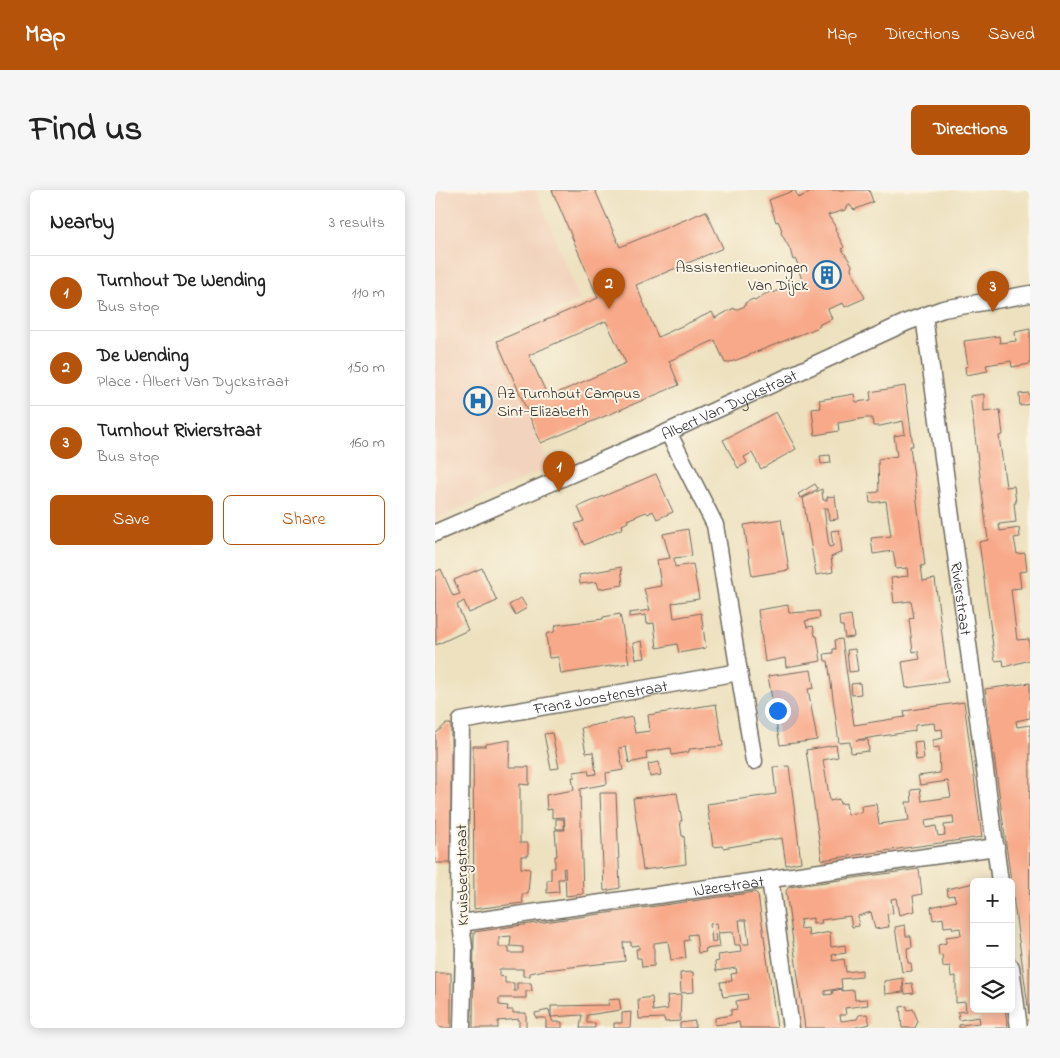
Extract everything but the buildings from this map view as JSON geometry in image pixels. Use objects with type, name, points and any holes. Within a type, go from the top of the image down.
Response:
[{"type":"street","name":"Albert Van Dyckstraat","points":[[435,532],[668,432],[871,337],[943,309],[1030,294]]},
{"type":"street","name":"Rivierstraat","points":[[924,316],[1000,878]]},
{"type":"street","points":[[668,432],[715,525],[754,761]]},
{"type":"street","name":"Franz Joostenstraat","points":[[461,721],[739,672]]},
{"type":"street","name":"Kruisbergstraat","points":[[461,721],[461,923],[464,948],[462,1028]]},
{"type":"street","name":"IJzerstraat","points":[[461,923],[996,847]]},
{"type":"street","points":[[770,879],[791,1028]]},
{"type":"street","points":[[1011,968],[1019,1028]]},
{"type":"shaded area","name":"AZ Turnhout Campus Sint-Elizabeth","points":[[435,190],[536,190],[580,300],[493,337],[550,466],[435,520]]},
{"type":"place","name":"Assistentiewoningen Van Dijck","points":[[827,275]]},
{"type":"place","name":"De Wending","points":[[609,309]]},
{"type":"place","name":"Turnhout Rivierstraat","points":[[993,312]]},
{"type":"place","name":"AZ Turnhout Campus Sint-Elizabeth","points":[[478,401]]},
{"type":"place","name":"Turnhout De Wending","points":[[559,492]]}]
